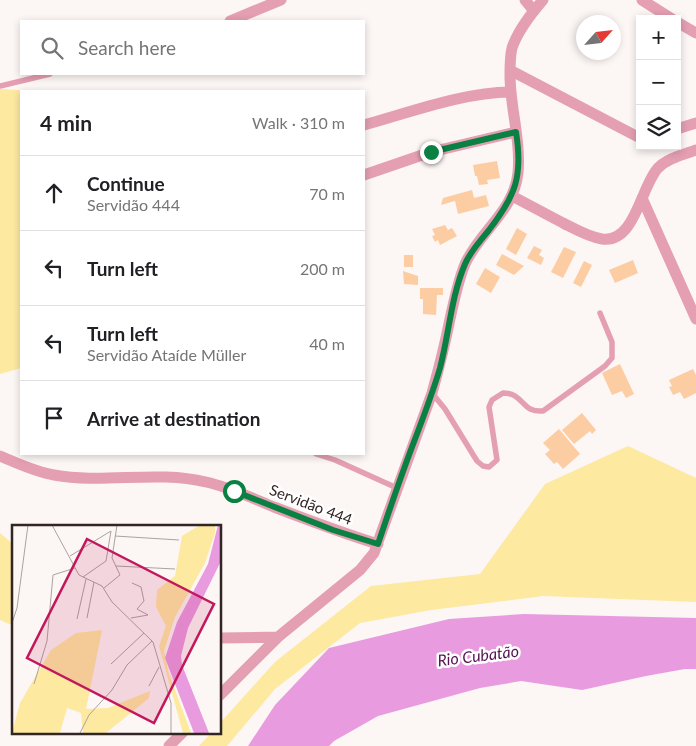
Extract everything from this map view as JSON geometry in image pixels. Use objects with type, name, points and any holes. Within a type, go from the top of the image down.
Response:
[{"type":"street","points":[[232,20],[281,0]]},
{"type":"street","points":[[526,0],[534,11]]},
{"type":"street","points":[[221,694],[278,637],[360,570],[374,553],[432,393],[455,297],[465,264],[512,196],[518,172],[518,149],[510,92],[512,48],[526,21],[543,0]]},
{"type":"street","points":[[642,0],[666,15]]},
{"type":"street","points":[[681,24],[696,33]]},
{"type":"street","points":[[510,70],[636,136]]},
{"type":"street","points":[[365,125],[471,96],[492,92],[510,92]]},
{"type":"street","points":[[681,128],[696,123]]},
{"type":"street","points":[[365,175],[431,152],[516,132]]},
{"type":"street","points":[[512,196],[579,231],[606,240],[619,236],[626,229],[651,177],[663,164],[670,159],[696,150]]},
{"type":"street","points":[[642,198],[696,319]]},
{"type":"street","name":"Servidão 444","points":[[0,456],[33,470],[53,475],[72,477],[186,478],[207,482],[333,530],[378,544]]},
{"type":"street","points":[[221,638],[278,637]]},
{"type":"street","points":[[169,746],[180,734]]},
{"type":"lane","points":[[0,86],[46,75]]},
{"type":"lane","points":[[432,393],[445,409],[477,461],[483,466],[489,467],[498,460],[489,407],[492,400],[503,392],[514,395],[527,408],[535,412],[543,411],[605,366],[612,358],[612,342],[600,313]]},
{"type":"lane","points":[[319,455],[397,488]]},
{"type":"shaded area","points":[[0,89],[20,90],[20,368],[0,374]]},
{"type":"shaded area","points":[[628,446],[696,478],[696,602],[543,596],[431,610],[360,623],[275,689],[227,746],[199,746],[210,734],[221,734],[221,722],[275,662],[371,586],[480,574],[545,484]]},
{"type":"shaded area","points":[[0,533],[12,543],[12,625],[0,620]]},
{"type":"water","name":"Rio Cubatão","points":[[524,614],[696,618],[696,669],[685,669],[646,676],[582,690],[521,681],[480,688],[378,716],[334,741],[329,746],[248,746],[275,705],[329,648],[449,619]]},
{"type":"building","points":[[497,161],[500,178],[487,180],[488,184],[479,185],[473,165]]},
{"type":"building","points":[[472,190],[474,198],[486,195],[489,206],[458,214],[455,201],[441,205],[443,198]]},
{"type":"building","points":[[445,225],[448,230],[452,228],[457,236],[440,245],[438,240],[435,242],[432,236],[435,235],[432,229]]},
{"type":"building","points":[[517,228],[527,234],[516,255],[506,249]]},
{"type":"building","points":[[534,246],[542,250],[539,255],[544,258],[541,265],[527,258]]},
{"type":"building","points":[[564,247],[576,252],[563,278],[551,272]]},
{"type":"building","points":[[502,254],[524,266],[514,275],[496,265]]},
{"type":"building","points":[[404,255],[413,255],[413,267],[404,267]]},
{"type":"building","points":[[633,260],[638,273],[615,283],[609,270]]},
{"type":"building","points":[[584,261],[592,265],[581,287],[573,283]]},
{"type":"building","points":[[485,268],[500,277],[491,293],[476,284]]},
{"type":"building","points":[[403,271],[418,276],[418,285],[404,284]]},
{"type":"building","points":[[420,288],[443,288],[443,295],[437,295],[436,315],[423,314],[423,299],[420,299]]},
{"type":"building","points":[[620,364],[634,394],[626,398],[622,391],[612,395],[602,373]]},
{"type":"building","points":[[693,369],[696,375],[696,393],[684,399],[680,392],[673,395],[669,387],[672,386],[669,380]]},
{"type":"building","points":[[582,413],[596,430],[592,434],[590,431],[574,444],[562,430]]},
{"type":"building","points":[[559,429],[580,454],[563,469],[557,462],[554,464],[545,454],[550,450],[543,443]]},
{"type":"route","points":[[234,491],[333,530],[378,544],[432,393],[455,297],[465,264],[508,204],[518,172],[516,132],[431,152]]}]
